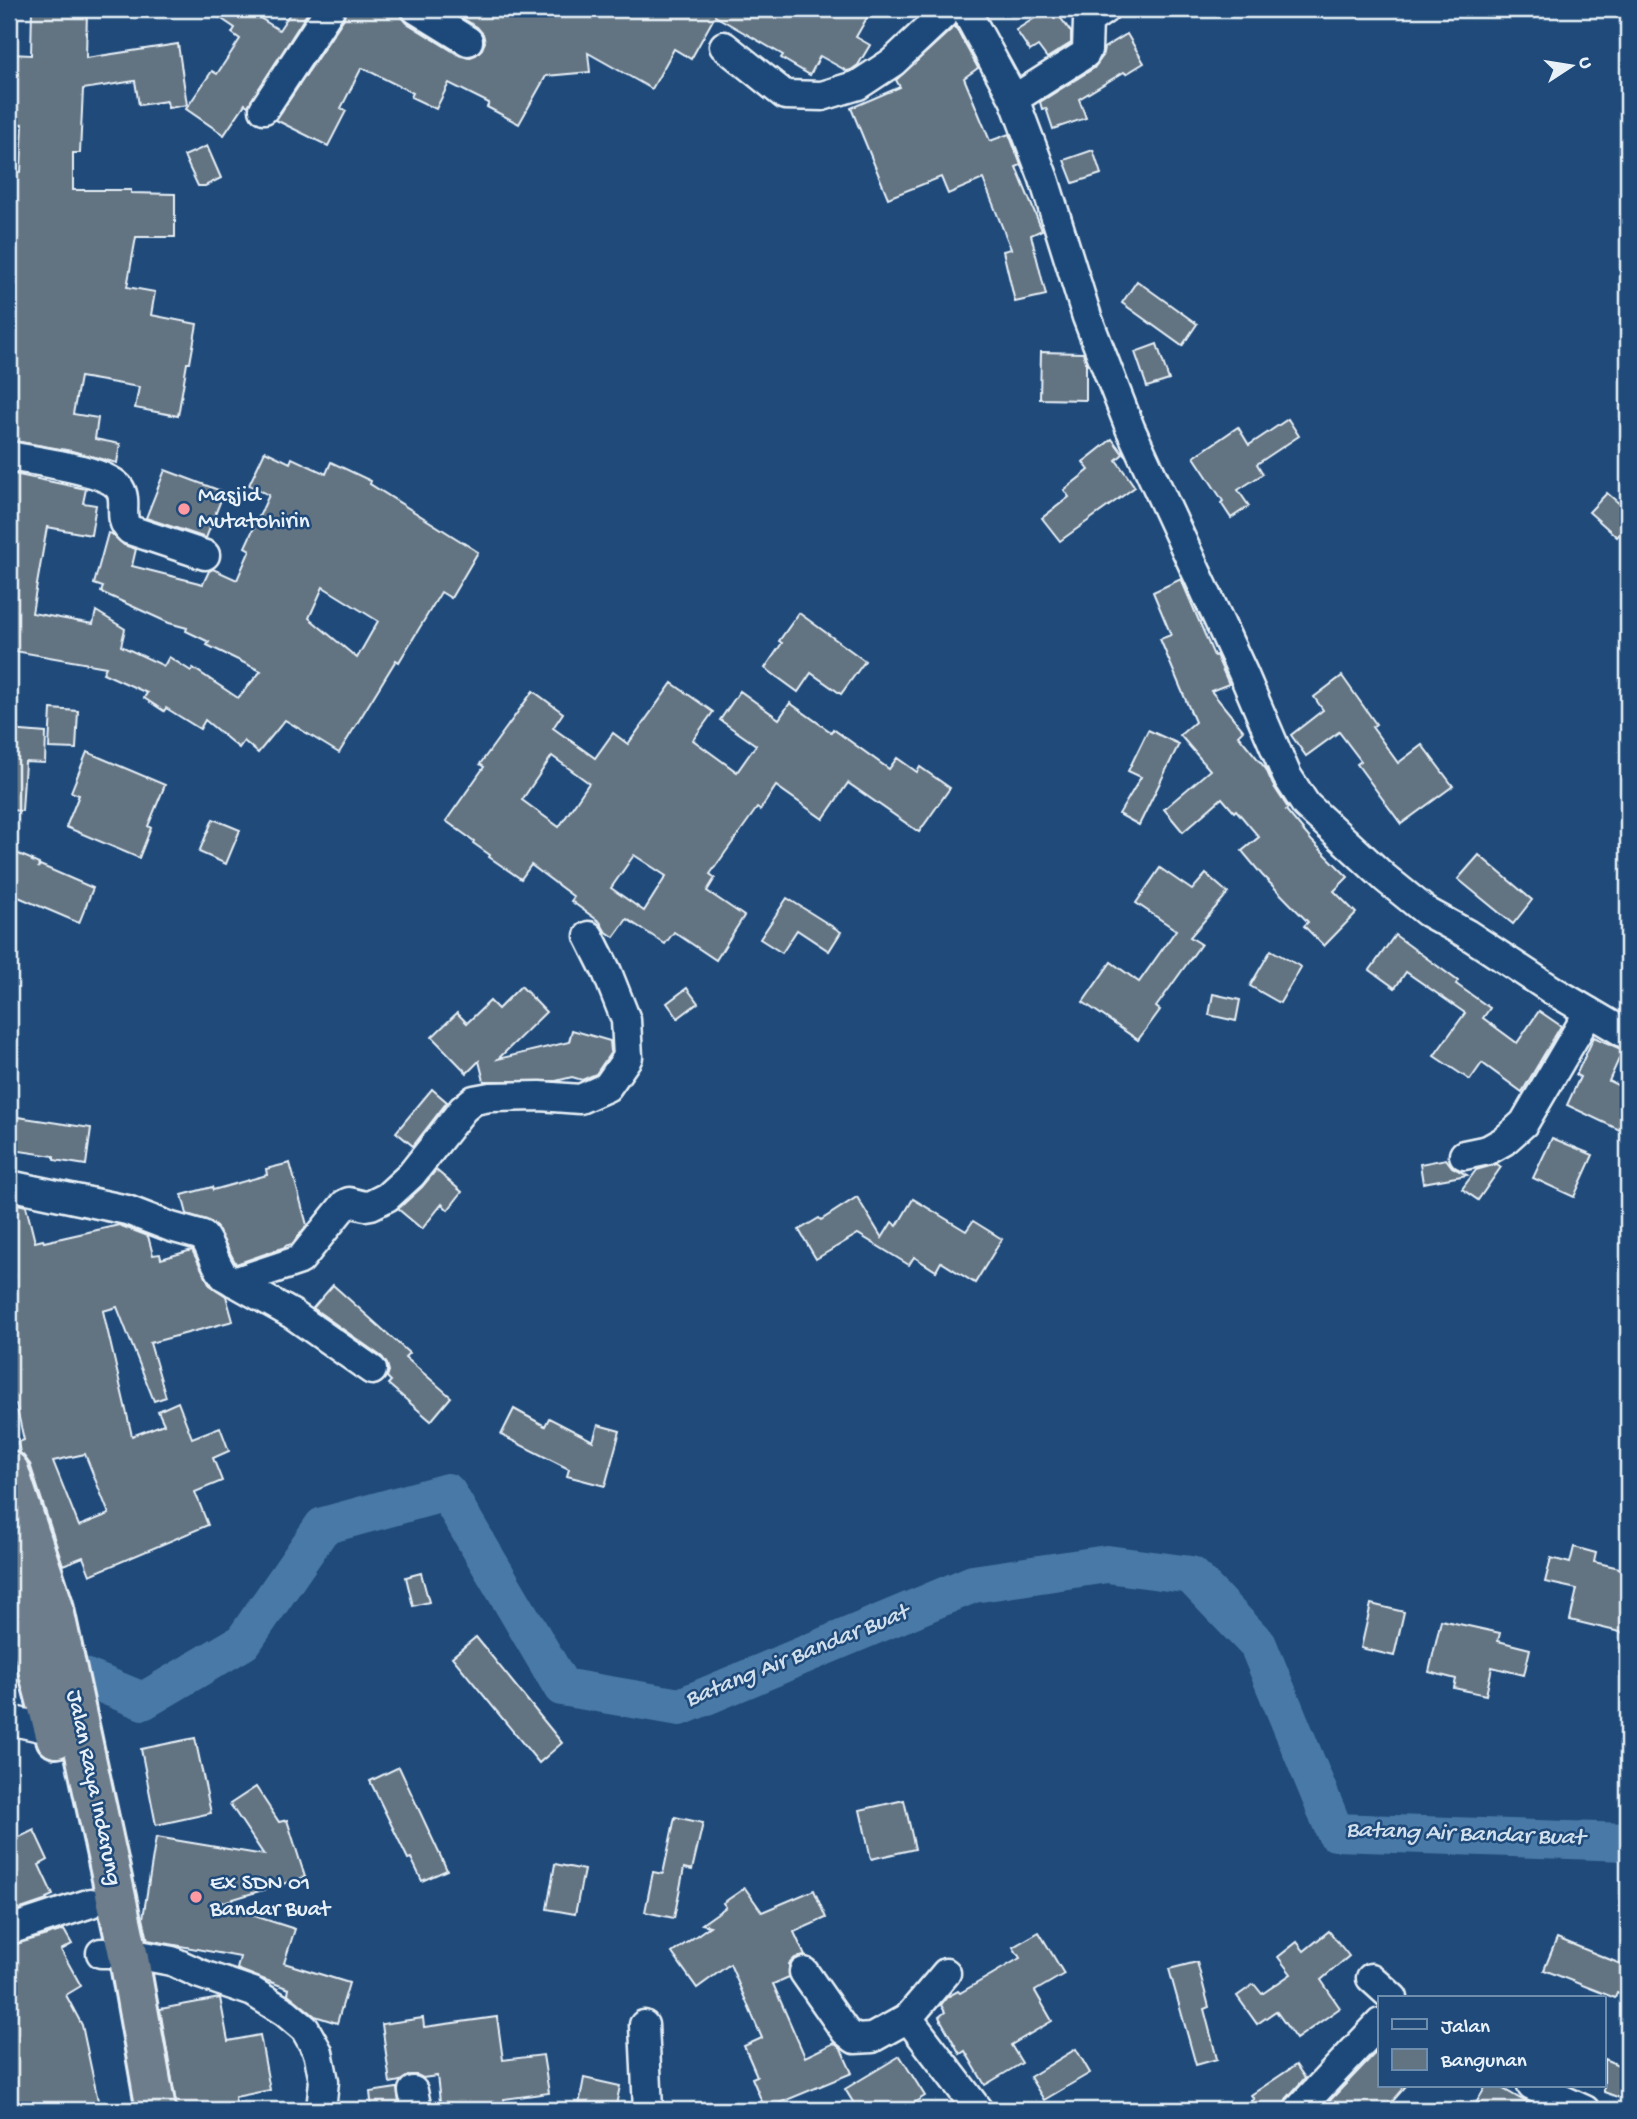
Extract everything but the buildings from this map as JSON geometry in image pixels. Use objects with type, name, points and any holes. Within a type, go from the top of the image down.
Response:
[{"type":"highway","name":"Jalan Raya Indarung","points":[[9,1471],[53,1605],[61,1721],[91,1903],[115,1953],[132,2110]]},
{"type":"highway","name":"Jalan Raya Indarung","points":[[12,1570],[61,1721],[115,1953],[156,2110]]},
{"type":"street","points":[[264,109],[330,9]]},
{"type":"street","points":[[416,9],[468,41]]},
{"type":"street","points":[[724,46],[785,94],[822,96],[858,85],[893,62],[949,9]]},
{"type":"street","points":[[965,9],[1014,99],[1044,178],[1087,317],[1130,428],[1243,673],[1287,776],[1306,805],[1385,878],[1427,912],[1467,934],[1552,990],[1628,1035]]},
{"type":"street","points":[[1014,99],[1085,54],[1088,21],[1105,9]]},
{"type":"street","points":[[9,456],[84,470],[113,481],[124,497],[123,520],[130,530],[205,555]]},
{"type":"street","points":[[234,1282],[300,1260],[345,1204],[349,1202],[365,1206],[387,1197],[411,1175],[463,1109],[474,1100],[540,1096],[580,1099],[607,1087],[628,1056],[626,1020],[589,936]]},
{"type":"street","points":[[1464,1155],[1488,1150],[1504,1141],[1524,1123],[1589,1012]]},
{"type":"street","points":[[9,1185],[127,1210],[203,1236],[224,1276],[292,1314],[372,1370]]},
{"type":"street","points":[[9,1720],[61,1721]]},
{"type":"street","points":[[9,1930],[91,1903]]},
{"type":"street","points":[[115,1953],[172,1961],[200,1974],[253,1992],[299,2022],[314,2042],[322,2066],[324,2081],[321,2110]]},
{"type":"street","points":[[804,1972],[845,2031],[855,2039],[873,2038],[908,2018],[946,1973]]},
{"type":"street","points":[[1371,1978],[1391,1996]]},
{"type":"street","points":[[908,2018],[978,2110]]},
{"type":"street","points":[[644,2025],[648,2110]]},
{"type":"street","points":[[1298,2110],[1378,2025]]},
{"type":"street","points":[[1536,2088],[1585,2110]]},
{"type":"waterway","name":"Batang Air Bandar Buat","points":[[9,1646],[143,1701],[243,1642],[323,1526],[447,1492],[562,1687],[680,1707],[973,1584],[1107,1564],[1191,1575],[1258,1645],[1335,1832],[1628,1842]]},
{"type":"place","name":"Masjid Mutatohirin","points":[[184,509]]},
{"type":"place","name":"Ex SDN 01 Bandar Buat","points":[[196,1897]]}]
